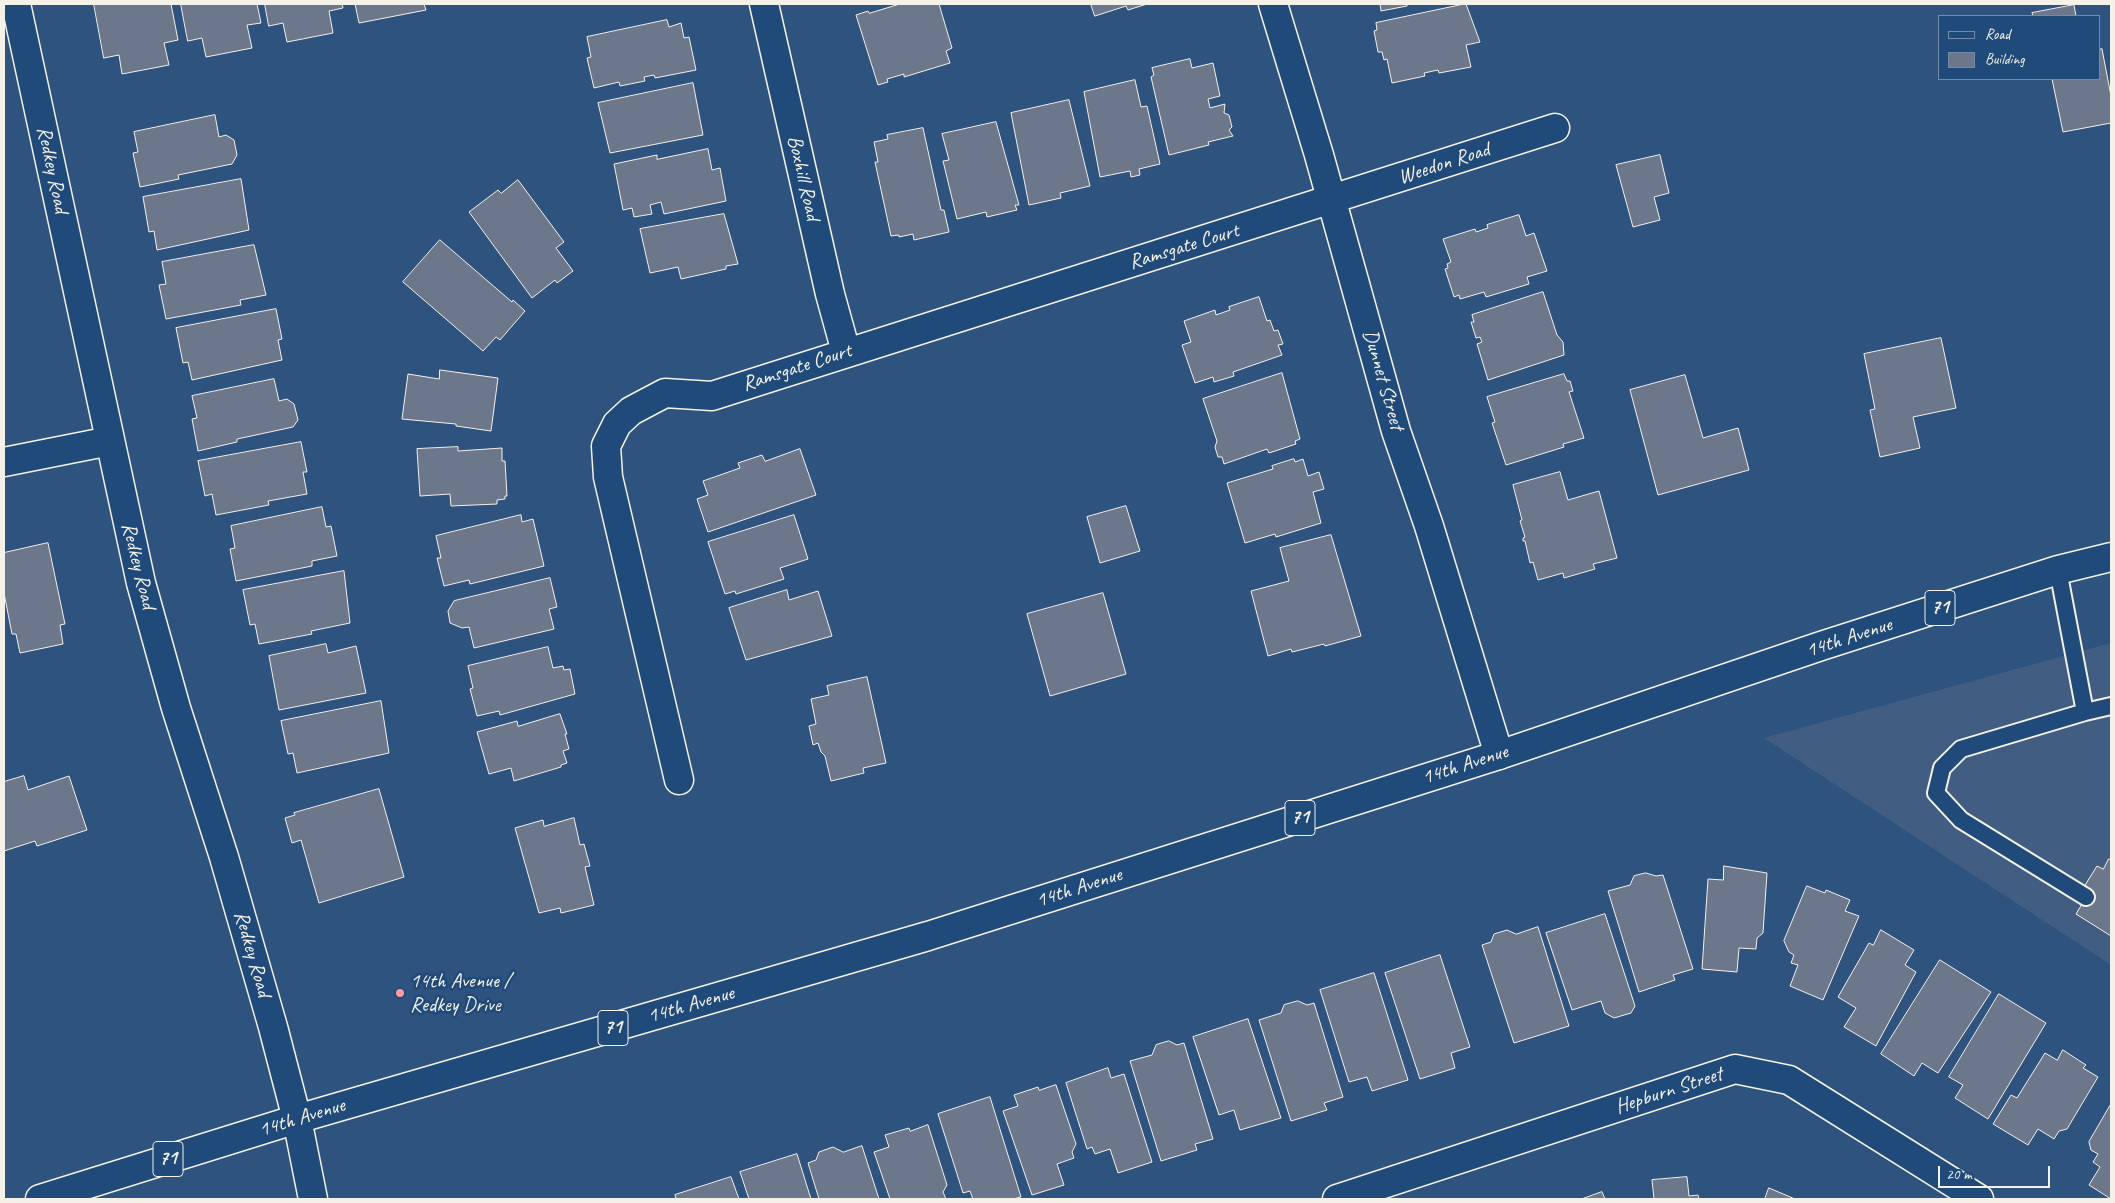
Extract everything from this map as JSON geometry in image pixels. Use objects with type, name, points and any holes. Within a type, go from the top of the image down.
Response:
[{"type":"street","name":"Redkey Road","points":[[16,4],[141,582],[176,708],[230,876],[273,1027],[297,1119],[313,1199]]},
{"type":"street","name":"Boxhill Road","points":[[764,4],[830,294],[846,352]]},
{"type":"street","name":"Dunnet Street","points":[[1273,4],[1333,200],[1396,430],[1429,526],[1499,754]]},
{"type":"street","name":"Weedon Road","points":[[1333,200],[1555,128]]},
{"type":"street","name":"Ramsgate Court","points":[[679,780],[608,477],[606,446],[617,424],[631,410],[665,393],[712,396],[846,352],[1333,200]]},
{"type":"street","points":[[4,462],[110,441]]},
{"type":"street","name":"14th Avenue","points":[[40,1199],[297,1119],[928,936],[1499,754],[2058,570],[2111,557]]},
{"type":"street","name":"Hepburn Street","points":[[1337,1199],[1735,1069],[1789,1080],[1979,1199]]},
{"type":"lane","points":[[2058,570],[2085,712]]},
{"type":"lane","points":[[2086,897],[1961,820],[1936,793],[1942,768],[1961,749],[2111,706]]},
{"type":"shaded area","points":[[2111,643],[2111,965],[1764,738]]},
{"type":"building","points":[[94,4],[171,4],[178,40],[164,43],[169,65],[122,74],[119,55],[104,58]]},
{"type":"building","points":[[181,4],[257,4],[261,23],[247,25],[252,48],[206,57],[202,38],[188,41]]},
{"type":"building","points":[[265,4],[342,4],[343,8],[329,11],[333,33],[287,42],[283,23],[269,26]]},
{"type":"building","points":[[355,4],[424,4],[426,10],[359,23]]},
{"type":"building","points":[[900,4],[939,4],[952,48],[946,51],[950,63],[904,77],[904,74],[887,79],[888,82],[878,85],[856,15]]},
{"type":"building","points":[[1091,4],[1147,4],[1128,10],[1126,6],[1095,16]]},
{"type":"building","points":[[1380,4],[1407,4],[1407,6],[1381,11]]},
{"type":"building","points":[[1466,4],[1480,42],[1466,45],[1471,67],[1439,73],[1438,70],[1424,73],[1425,76],[1392,83],[1387,59],[1384,60],[1382,52],[1378,52],[1374,31],[1377,30],[1376,23]]},
{"type":"building","points":[[2074,5],[2076,15],[2033,15],[2032,13]]},
{"type":"building","points":[[667,20],[669,27],[681,23],[684,38],[689,37],[696,70],[655,78],[654,75],[644,77],[645,81],[620,86],[619,82],[594,88],[587,58],[591,57],[587,37]]},
{"type":"building","points":[[2102,49],[2111,96],[2111,123],[2063,132],[2052,80],[2100,80],[2100,50]]},
{"type":"building","points":[[1190,59],[1192,68],[1213,63],[1220,96],[1208,99],[1210,108],[1225,104],[1224,113],[1229,115],[1232,127],[1229,130],[1233,136],[1208,142],[1209,145],[1169,155],[1151,77],[1154,75],[1152,68]]},
{"type":"building","points":[[1135,80],[1141,107],[1147,106],[1160,164],[1139,169],[1140,175],[1131,177],[1130,171],[1100,177],[1084,92]]},
{"type":"building","points":[[693,83],[703,135],[610,153],[598,103]]},
{"type":"building","points":[[1069,100],[1090,186],[1060,193],[1061,198],[1029,205],[1011,113]]},
{"type":"building","points":[[215,115],[219,137],[226,135],[234,140],[237,155],[232,164],[178,175],[179,179],[140,187],[133,153],[138,152],[134,132]]},
{"type":"building","points":[[996,122],[1019,205],[1015,205],[1017,210],[987,217],[986,212],[957,219],[943,161],[949,160],[942,134]]},
{"type":"building","points":[[923,128],[941,210],[944,210],[949,232],[914,240],[913,234],[899,237],[899,235],[891,236],[875,162],[878,162],[874,142],[888,139],[887,135]]},
{"type":"building","points":[[708,149],[712,170],[720,168],[726,201],[664,214],[661,202],[650,205],[652,214],[634,217],[632,208],[623,210],[614,164],[657,155],[657,159]]},
{"type":"building","points":[[1660,155],[1669,193],[1654,197],[1660,220],[1633,227],[1616,165]]},
{"type":"building","points":[[241,179],[249,230],[157,250],[154,231],[149,232],[143,197]]},
{"type":"building","points":[[518,180],[564,242],[556,248],[573,271],[557,283],[555,280],[532,298],[469,212],[498,190],[501,193]]},
{"type":"building","points":[[724,214],[738,264],[726,266],[726,269],[681,279],[678,267],[650,273],[640,229]]},
{"type":"building","points":[[1519,215],[1526,236],[1534,233],[1547,271],[1527,277],[1529,284],[1486,297],[1484,292],[1460,299],[1459,295],[1454,297],[1445,269],[1448,268],[1447,264],[1451,262],[1443,239],[1475,229],[1476,232],[1488,228],[1487,225]]},
{"type":"building","points":[[440,240],[525,311],[500,340],[496,337],[483,351],[403,282]]},
{"type":"building","points":[[254,245],[266,295],[240,300],[241,305],[166,319],[159,285],[166,284],[162,262]]},
{"type":"building","points":[[1543,292],[1557,335],[1563,342],[1564,355],[1488,380],[1477,344],[1482,342],[1480,337],[1476,338],[1471,322],[1474,322],[1472,315]]},
{"type":"building","points":[[1259,297],[1267,321],[1270,320],[1274,331],[1278,330],[1283,344],[1278,345],[1282,355],[1233,372],[1234,376],[1214,382],[1213,377],[1195,383],[1182,345],[1191,342],[1184,321],[1215,310],[1216,315],[1230,310],[1229,307]]},
{"type":"building","points":[[276,309],[282,339],[278,340],[282,360],[192,380],[188,362],[183,363],[176,328]]},
{"type":"building","points":[[1941,338],[1956,408],[1913,417],[1920,448],[1880,457],[1870,410],[1875,409],[1864,354]]},
{"type":"building","points":[[440,370],[498,378],[491,431],[456,426],[456,424],[402,419],[408,374],[439,379]]},
{"type":"building","points":[[1282,373],[1300,439],[1295,441],[1296,444],[1269,453],[1267,449],[1224,464],[1222,457],[1218,457],[1215,447],[1217,441],[1203,399]]},
{"type":"building","points":[[1564,374],[1567,381],[1570,381],[1573,391],[1569,392],[1584,438],[1563,444],[1564,447],[1506,465],[1492,423],[1495,422],[1487,397]]},
{"type":"building","points":[[1685,375],[1703,438],[1738,428],[1749,470],[1658,495],[1630,390]]},
{"type":"building","points":[[274,379],[279,401],[287,399],[294,404],[298,420],[293,427],[237,439],[237,442],[198,451],[192,419],[197,418],[192,396]]},
{"type":"building","points":[[301,442],[307,472],[303,472],[307,494],[268,501],[269,505],[216,515],[212,494],[205,496],[198,461]]},
{"type":"building","points":[[458,447],[458,451],[502,448],[502,461],[505,461],[507,496],[505,496],[505,499],[497,500],[497,504],[451,506],[450,494],[420,496],[417,449]]},
{"type":"building","points":[[800,449],[816,495],[708,532],[697,499],[708,495],[703,481],[740,468],[738,463],[762,455],[765,461]]},
{"type":"building","points":[[1294,459],[1295,462],[1303,459],[1308,476],[1319,472],[1324,489],[1313,492],[1321,523],[1276,537],[1275,534],[1245,543],[1227,483],[1273,469],[1272,466]]},
{"type":"building","points":[[1560,472],[1568,500],[1599,491],[1617,558],[1593,564],[1595,569],[1564,578],[1563,573],[1538,580],[1533,562],[1530,563],[1525,541],[1523,541],[1525,537],[1520,521],[1522,520],[1513,485]]},
{"type":"building","points":[[1126,506],[1140,551],[1100,563],[1087,517]]},
{"type":"building","points":[[322,507],[326,527],[331,526],[337,556],[312,561],[312,566],[236,581],[230,549],[235,548],[231,526]]},
{"type":"building","points":[[521,515],[522,522],[533,519],[544,566],[470,584],[469,580],[444,586],[437,558],[441,558],[436,536]]},
{"type":"building","points":[[794,515],[808,559],[780,568],[784,579],[736,594],[735,591],[725,594],[708,542]]},
{"type":"building","points":[[1331,535],[1361,636],[1325,646],[1324,644],[1292,652],[1291,649],[1268,656],[1251,591],[1289,581],[1280,548]]},
{"type":"building","points":[[48,543],[65,624],[60,625],[63,644],[20,653],[16,634],[12,634],[4,593],[4,553]]},
{"type":"building","points":[[344,571],[350,623],[311,631],[312,634],[259,644],[255,624],[250,625],[243,590]]},
{"type":"building","points":[[550,578],[557,607],[549,609],[554,629],[474,648],[469,627],[462,628],[450,623],[448,611],[454,601]]},
{"type":"building","points":[[787,590],[789,600],[818,591],[832,636],[746,660],[729,608]]},
{"type":"building","points":[[1103,593],[1126,674],[1050,696],[1027,614]]},
{"type":"building","points":[[326,644],[328,653],[356,646],[366,693],[279,710],[269,656]]},
{"type":"building","points":[[548,647],[553,668],[563,666],[564,670],[570,669],[575,694],[500,715],[499,711],[477,716],[470,689],[473,688],[468,666]]},
{"type":"building","points":[[867,677],[886,763],[863,768],[864,773],[831,781],[825,756],[821,752],[818,743],[813,745],[809,726],[816,724],[811,699],[829,695],[827,686]]},
{"type":"building","points":[[381,701],[389,753],[297,773],[293,753],[288,754],[281,721]]},
{"type":"building","points":[[560,714],[567,734],[565,734],[569,749],[563,751],[567,763],[561,765],[561,767],[514,781],[511,768],[489,774],[477,732],[517,721],[518,726]]},
{"type":"building","points":[[24,776],[28,790],[69,776],[87,830],[37,846],[35,841],[4,851],[4,782]]},
{"type":"building","points":[[379,789],[404,877],[319,903],[301,840],[292,843],[285,818],[295,815],[294,813]]},
{"type":"building","points":[[574,818],[580,845],[584,844],[590,866],[585,867],[594,905],[561,913],[560,908],[539,913],[515,828],[543,820],[544,826]]},
{"type":"building","points":[[2109,859],[2111,860],[2111,936],[2076,914],[2088,894],[2082,890],[2097,866],[2103,869]]},
{"type":"building","points":[[1724,866],[1767,873],[1763,933],[1757,938],[1756,949],[1739,948],[1737,972],[1702,969],[1708,879],[1723,880]]},
{"type":"building","points":[[1646,873],[1656,876],[1663,875],[1693,969],[1673,975],[1675,980],[1639,992],[1608,891],[1630,885],[1634,876]]},
{"type":"building","points":[[1807,886],[1825,893],[1826,890],[1850,900],[1845,911],[1859,916],[1823,1000],[1790,986],[1798,965],[1791,963],[1794,955],[1789,952],[1784,941]]},
{"type":"building","points":[[1605,914],[1635,1006],[1631,1013],[1614,1018],[1605,1013],[1601,1001],[1572,1010],[1546,933]]},
{"type":"building","points":[[1538,927],[1569,1026],[1514,1043],[1482,945],[1491,942],[1494,934],[1507,930],[1516,934]]},
{"type":"building","points":[[1881,930],[1914,950],[1905,965],[1916,972],[1876,1046],[1844,1027],[1856,1008],[1838,997],[1869,943],[1873,945]]},
{"type":"building","points":[[1440,955],[1470,1047],[1451,1053],[1455,1068],[1420,1079],[1385,973]]},
{"type":"building","points":[[1940,960],[1991,992],[1938,1073],[1922,1063],[1914,1076],[1881,1054]]},
{"type":"building","points":[[1374,973],[1408,1080],[1372,1091],[1367,1077],[1349,1082],[1320,990]]},
{"type":"building","points":[[1999,994],[2046,1023],[1988,1119],[1955,1098],[1963,1085],[1949,1077]]},
{"type":"building","points":[[1298,1001],[1307,1005],[1314,1003],[1343,1097],[1324,1103],[1327,1110],[1291,1121],[1259,1020],[1281,1013],[1284,1005]]},
{"type":"building","points":[[1248,1019],[1281,1118],[1240,1130],[1234,1110],[1219,1115],[1193,1037]]},
{"type":"building","points":[[1169,1041],[1177,1045],[1184,1043],[1213,1139],[1195,1144],[1197,1150],[1161,1161],[1130,1061],[1152,1055],[1156,1045]]},
{"type":"building","points":[[2063,1050],[2086,1065],[2083,1068],[2098,1077],[2067,1129],[2059,1131],[2054,1139],[2038,1129],[2028,1145],[1993,1124],[2011,1095],[2017,1098],[2045,1053],[2057,1060]]},
{"type":"building","points":[[1108,1068],[1111,1078],[1124,1074],[1152,1162],[1118,1173],[1110,1149],[1095,1154],[1092,1147],[1087,1149],[1066,1083]]},
{"type":"building","points":[[1056,1085],[1076,1144],[1072,1152],[1074,1158],[1057,1164],[1064,1185],[1032,1195],[1003,1111],[1018,1106],[1014,1095],[1038,1087],[1039,1090]]},
{"type":"building","points":[[990,1097],[1021,1197],[1013,1199],[973,1199],[970,1191],[963,1193],[938,1114]]},
{"type":"building","points":[[2111,1104],[2111,1199],[2089,1185],[2100,1167],[2093,1162],[2098,1154],[2091,1150],[2089,1142]]},
{"type":"building","points":[[928,1125],[947,1185],[943,1192],[946,1199],[890,1199],[874,1152],[889,1147],[885,1135],[909,1128],[910,1131]]},
{"type":"building","points":[[862,1146],[879,1199],[819,1199],[808,1163],[816,1160],[819,1152],[833,1147],[843,1152]]},
{"type":"building","points":[[797,1154],[811,1199],[749,1199],[740,1172]]},
{"type":"building","points":[[731,1177],[739,1199],[676,1199],[675,1195]]},
{"type":"building","points":[[1687,1177],[1689,1196],[1698,1195],[1699,1199],[1654,1199],[1652,1180]]},
{"type":"building","points":[[1769,1188],[1795,1199],[1765,1199]]},
{"type":"building","points":[[1602,1192],[1605,1199],[1582,1199]]},
{"type":"place","name":"14th Avenue / Redkey Drive","points":[[400,993]]}]
